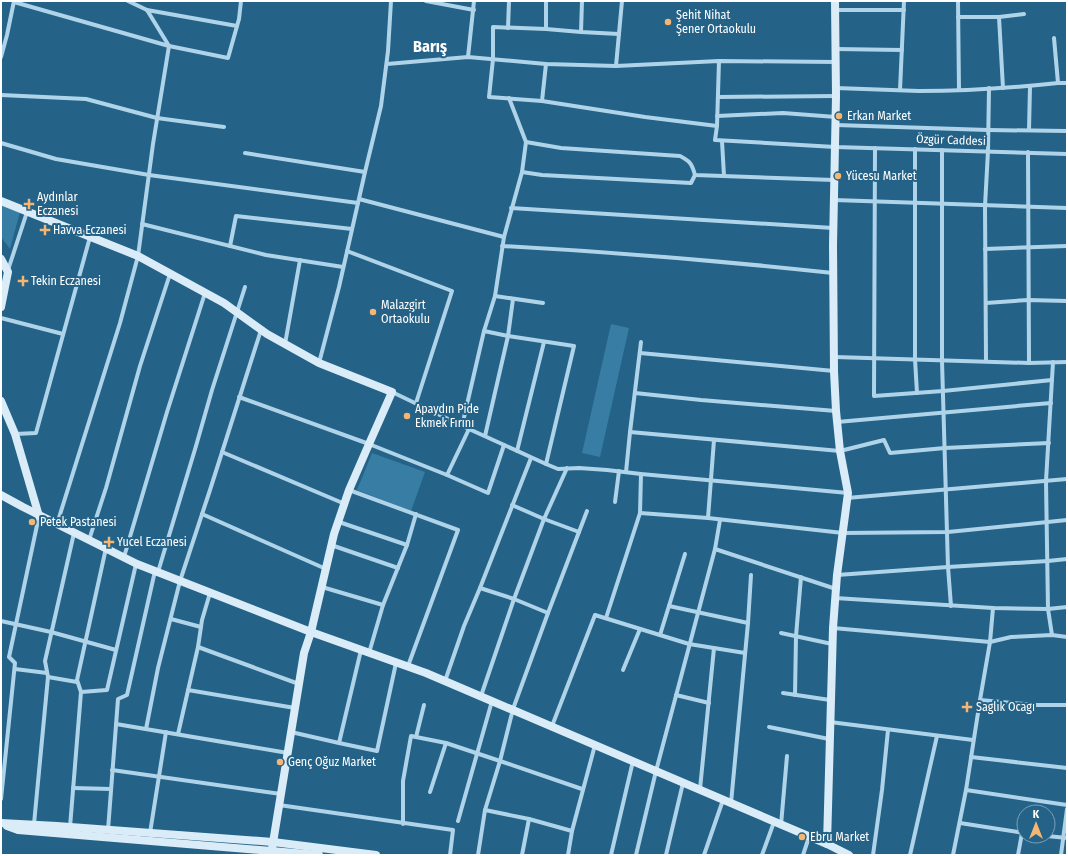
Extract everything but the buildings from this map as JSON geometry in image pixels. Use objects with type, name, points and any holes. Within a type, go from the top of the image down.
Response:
[{"type":"main road","points":[[826,844],[832,644],[837,575],[847,496],[840,451],[834,371],[833,228],[836,121],[836,1]]},
{"type":"main road","points":[[1,201],[138,256],[224,303],[261,330],[319,363],[392,392],[349,490],[331,545],[311,632],[304,653],[271,853]]},
{"type":"main road","points":[[1,259],[8,272],[1,307]]},
{"type":"main road","points":[[1,401],[15,434],[39,516]]},
{"type":"main road","points":[[1,497],[136,564],[311,632],[426,673],[778,823],[849,855]]},
{"type":"main road","points":[[1,824],[34,824],[273,842],[376,855]]},
{"type":"main road","points":[[1,824],[18,830],[271,853],[319,855]]},
{"type":"street","points":[[57,524],[120,323],[138,256],[157,118],[169,46],[147,10],[138,3],[128,1]]},
{"type":"street","points":[[1,58],[14,2],[169,46],[228,58],[240,19],[241,1]]},
{"type":"street","points":[[319,363],[381,106],[387,64],[392,1]]},
{"type":"street","points":[[426,1],[474,10]]},
{"type":"street","points":[[468,57],[474,1]]},
{"type":"street","points":[[508,28],[509,1]]},
{"type":"street","points":[[546,1],[546,28]]},
{"type":"street","points":[[581,32],[582,1]]},
{"type":"street","points":[[616,66],[622,1]]},
{"type":"street","points":[[900,90],[904,1]]},
{"type":"street","points":[[958,1],[958,90]]},
{"type":"street","points":[[147,10],[237,26]]},
{"type":"street","points":[[835,10],[904,10]]},
{"type":"street","points":[[958,18],[999,17],[1024,14]]},
{"type":"street","points":[[999,17],[1003,88]]},
{"type":"street","points":[[619,34],[546,28],[494,27],[493,59],[489,97],[542,101],[645,117],[717,126]]},
{"type":"street","points":[[1054,38],[1058,83]]},
{"type":"street","points":[[836,49],[902,50]]},
{"type":"street","points":[[387,64],[468,57],[546,64],[616,66],[719,61],[836,62]]},
{"type":"street","points":[[719,61],[717,126],[715,140],[722,141],[724,176]]},
{"type":"street","points":[[542,101],[546,64]]},
{"type":"street","points":[[718,97],[900,90],[958,90],[1067,83]]},
{"type":"street","points":[[1029,130],[1030,86]]},
{"type":"street","points":[[986,361],[985,206],[988,151],[988,88]]},
{"type":"street","points":[[1,95],[86,99],[157,118],[224,127]]},
{"type":"street","points":[[462,426],[484,331],[495,296],[504,236],[522,172],[526,142],[509,98]]},
{"type":"street","points":[[717,116],[783,113],[836,121],[988,130],[1067,131]]},
{"type":"street","name":"Özgür Caddesi","points":[[722,141],[835,147],[1067,154]]},
{"type":"street","points":[[522,172],[542,175],[691,183],[695,175],[688,160],[680,156],[561,148],[526,142]]},
{"type":"street","points":[[1,143],[56,159],[149,175],[359,201],[504,236]]},
{"type":"street","points":[[875,148],[876,202],[874,396],[1052,380]]},
{"type":"street","points":[[914,149],[917,393]]},
{"type":"street","points":[[942,150],[942,360],[947,490],[948,567],[951,606]]},
{"type":"street","points":[[1028,152],[1028,363]]},
{"type":"street","points":[[245,153],[365,172]]},
{"type":"street","points":[[695,175],[834,180]]},
{"type":"street","points":[[834,200],[1067,208]]},
{"type":"street","points":[[511,208],[833,228]]},
{"type":"street","points":[[8,272],[27,211]]},
{"type":"street","points":[[230,246],[236,216],[352,229]]},
{"type":"street","points":[[142,224],[266,255],[343,267]]},
{"type":"street","points":[[15,434],[36,433],[90,236]]},
{"type":"street","points":[[502,246],[648,255],[833,273]]},
{"type":"street","points":[[985,249],[1067,246]]},
{"type":"street","points":[[347,251],[452,291],[416,403]]},
{"type":"street","points":[[285,344],[300,260]]},
{"type":"street","points":[[89,540],[106,488],[140,366],[170,274]]},
{"type":"street","points":[[108,830],[118,699],[127,695],[156,572],[245,287]]},
{"type":"street","points":[[124,558],[165,419],[205,293]]},
{"type":"street","points":[[495,296],[543,303]]},
{"type":"street","points":[[485,436],[508,336],[513,299]]},
{"type":"street","points":[[986,303],[1028,300],[1067,301]]},
{"type":"street","points":[[1,318],[63,334]]},
{"type":"street","points":[[146,729],[158,668],[180,581],[261,330]]},
{"type":"street","points":[[484,331],[574,346],[546,464]]},
{"type":"street","points":[[517,451],[544,342]]},
{"type":"street","points":[[626,472],[641,342]]},
{"type":"street","points":[[640,353],[834,371]]},
{"type":"street","points":[[835,357],[1028,363],[1067,362]]},
{"type":"street","points":[[1052,635],[1048,609],[1046,480],[1053,362]]},
{"type":"street","points":[[392,392],[468,429],[558,469],[600,469],[847,496],[947,490],[1067,479]]},
{"type":"street","points":[[635,393],[836,411]]},
{"type":"street","points":[[240,397],[369,444],[488,493],[504,445]]},
{"type":"street","points":[[837,422],[1051,402]]},
{"type":"street","points":[[447,475],[468,429]]},
{"type":"street","points":[[630,432],[840,451],[884,440],[890,453],[945,448],[1049,443]]},
{"type":"street","points":[[708,518],[714,440]]},
{"type":"street","points":[[222,452],[345,504]]},
{"type":"street","points":[[445,681],[464,626],[531,458]]},
{"type":"street","points":[[481,696],[514,599],[544,519],[568,468]]},
{"type":"street","points":[[615,502],[619,471]]},
{"type":"street","points":[[606,618],[640,513],[641,474]]},
{"type":"street","points":[[349,490],[458,530],[408,666]]},
{"type":"street","points":[[512,505],[579,532]]},
{"type":"street","points":[[478,855],[485,810],[500,761],[513,709],[587,511]]},
{"type":"street","points":[[640,513],[708,518],[843,533],[948,532],[1067,520]]},
{"type":"street","points":[[202,514],[326,569]]},
{"type":"street","points":[[369,653],[383,605],[407,545],[416,514]]},
{"type":"street","points":[[1,799],[15,669],[15,663],[9,657],[39,516]]},
{"type":"street","points":[[636,855],[656,771],[715,549],[720,520]]},
{"type":"street","points":[[339,522],[407,545]]},
{"type":"street","points":[[34,824],[47,675],[45,661],[74,533]]},
{"type":"street","points":[[331,545],[398,568]]},
{"type":"street","points":[[70,827],[81,692],[77,680],[106,548]]},
{"type":"street","points":[[715,549],[836,589]]},
{"type":"street","points":[[660,635],[685,554]]},
{"type":"street","points":[[837,575],[1067,559]]},
{"type":"street","points":[[81,692],[107,690],[136,564]]},
{"type":"street","points":[[704,855],[727,802],[745,653],[751,575]]},
{"type":"street","points":[[795,695],[796,636],[801,577]]},
{"type":"street","points":[[321,587],[383,605]]},
{"type":"street","points":[[480,588],[514,599],[548,613]]},
{"type":"street","points":[[178,734],[198,647],[201,627],[210,593]]},
{"type":"street","points":[[835,598],[993,608],[1048,609],[1067,607]]},
{"type":"street","points":[[669,606],[748,623]]},
{"type":"street","points":[[953,855],[966,790],[990,642],[993,608]]},
{"type":"street","points":[[552,726],[596,615],[689,644],[745,653]]},
{"type":"street","points":[[171,619],[201,627]]},
{"type":"street","points":[[1,621],[51,632],[116,650]]},
{"type":"street","points":[[833,628],[990,642],[1011,637],[1052,635],[1067,637]]},
{"type":"street","points":[[623,670],[640,629]]},
{"type":"street","points":[[781,633],[832,644]]},
{"type":"street","points":[[198,647],[299,684]]},
{"type":"street","points":[[700,791],[714,648]]},
{"type":"street","points":[[339,743],[361,650]]},
{"type":"street","points":[[291,732],[377,751],[396,662]]},
{"type":"street","points":[[15,669],[78,682]]},
{"type":"street","points":[[188,690],[295,709]]},
{"type":"street","points":[[783,693],[830,700]]},
{"type":"street","points":[[676,695],[709,703]]},
{"type":"street","points":[[980,700],[1036,705],[1067,705]]},
{"type":"street","points":[[458,821],[492,701]]},
{"type":"street","points":[[416,738],[424,705]]},
{"type":"street","points":[[830,722],[973,740]]},
{"type":"street","points":[[116,724],[288,753]]},
{"type":"street","points":[[769,727],[829,739]]},
{"type":"street","points":[[873,855],[888,730]]},
{"type":"street","points":[[150,833],[166,732]]},
{"type":"street","points":[[403,824],[403,781],[411,736],[446,743],[582,790]]},
{"type":"street","points":[[910,855],[937,736]]},
{"type":"street","points":[[430,792],[446,743]]},
{"type":"street","points":[[568,855],[582,790],[595,745]]},
{"type":"street","points":[[762,855],[778,823],[787,756]]},
{"type":"street","points":[[971,757],[1067,768]]},
{"type":"street","points":[[611,855],[633,761]]},
{"type":"street","points":[[112,770],[281,794]]},
{"type":"street","points":[[666,855],[683,783]]},
{"type":"street","points":[[73,788],[111,789]]},
{"type":"street","points":[[966,790],[1067,805]]},
{"type":"street","points":[[279,805],[453,830],[450,855]]},
{"type":"street","points":[[1061,855],[1065,838],[1067,809]]},
{"type":"street","points":[[485,810],[529,819],[572,831]]},
{"type":"street","points":[[522,855],[529,819]]},
{"type":"street","points":[[960,823],[1016,832]]},
{"type":"street","points":[[803,855],[809,837]]},
{"type":"street","points":[[1018,855],[1020,844]]},
{"type":"shaded area","points":[[1,205],[20,212],[10,249],[1,237]]},
{"type":"shaded area","points":[[611,324],[629,328],[600,457],[582,453]]},
{"type":"shaded area","points":[[372,453],[425,472],[411,511],[357,490]]},
{"type":"place","name":"Şehit Nihat Şener Ortaokulu","points":[[668,22]]},
{"type":"place","name":"Erkan Market","points":[[839,116]]},
{"type":"place","name":"Yücesu Market","points":[[838,176]]},
{"type":"place","name":"Aydınlar Eczanesi","points":[[29,204]]},
{"type":"place","name":"Havva Eczanesi","points":[[45,230]]},
{"type":"place","name":"Tekin Eczanesi","points":[[23,281]]},
{"type":"place","name":"Malazgirt Ortaokulu","points":[[373,312]]},
{"type":"place","name":"Apaydın Pide Ekmek Fırını","points":[[407,416]]},
{"type":"place","name":"Petek Pastanesi","points":[[32,522]]},
{"type":"place","name":"Yucel Eczanesi","points":[[109,542]]},
{"type":"place","name":"Saglık Ocagı","points":[[967,707]]},
{"type":"place","name":"Genç Oğuz Market","points":[[280,762]]},
{"type":"place","name":"Ebru Market","points":[[802,837]]},
{"type":"district","name":"Barış","points":[[430,46]]}]
